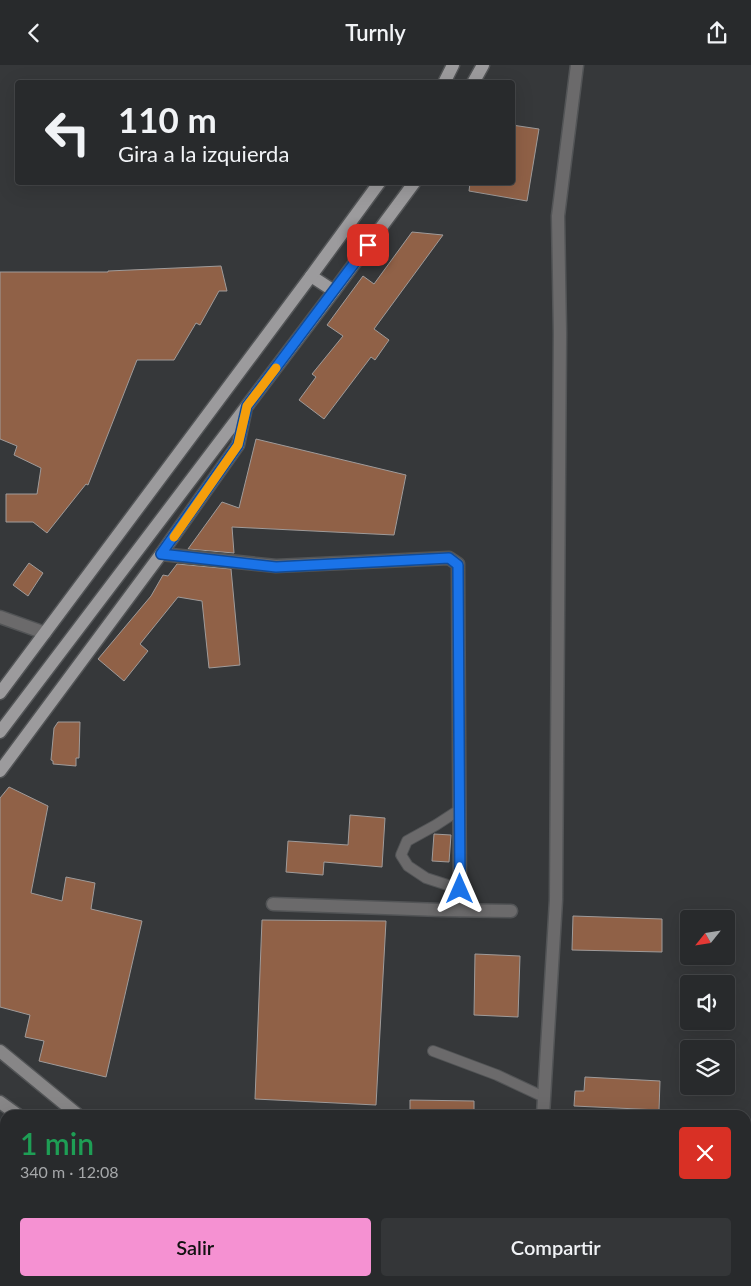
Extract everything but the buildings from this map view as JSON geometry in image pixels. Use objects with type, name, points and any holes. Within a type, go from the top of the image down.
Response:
[{"type":"main road","points":[[446,80],[454,65]]},
{"type":"main road","points":[[475,80],[483,65]]},
{"type":"main road","points":[[0,693],[378,185]]},
{"type":"main road","points":[[0,732],[413,185]]},
{"type":"main road","points":[[311,276],[334,291]]},
{"type":"main road","points":[[0,771],[161,554],[238,445],[247,406]]},
{"type":"main road","points":[[0,1051],[72,1110]]},
{"type":"main road","points":[[0,1102],[11,1110]]},
{"type":"street","points":[[543,1110],[556,900],[560,333],[558,216],[577,65]]},
{"type":"street","points":[[161,554],[276,567],[449,558],[458,565],[460,910]]},
{"type":"street","points":[[0,617],[45,633]]},
{"type":"street","points":[[273,904],[441,911],[511,911]]},
{"type":"lane","points":[[460,810],[407,841],[401,855],[408,866],[426,878],[460,889]]},
{"type":"lane","points":[[433,1051],[498,1075],[544,1097]]},
{"type":"slow traffic","points":[[174,537],[238,445],[247,406],[276,368]]},
{"type":"route","points":[[368,245],[247,406],[238,445],[161,554],[276,567],[449,558],[458,565],[460,889]]}]
